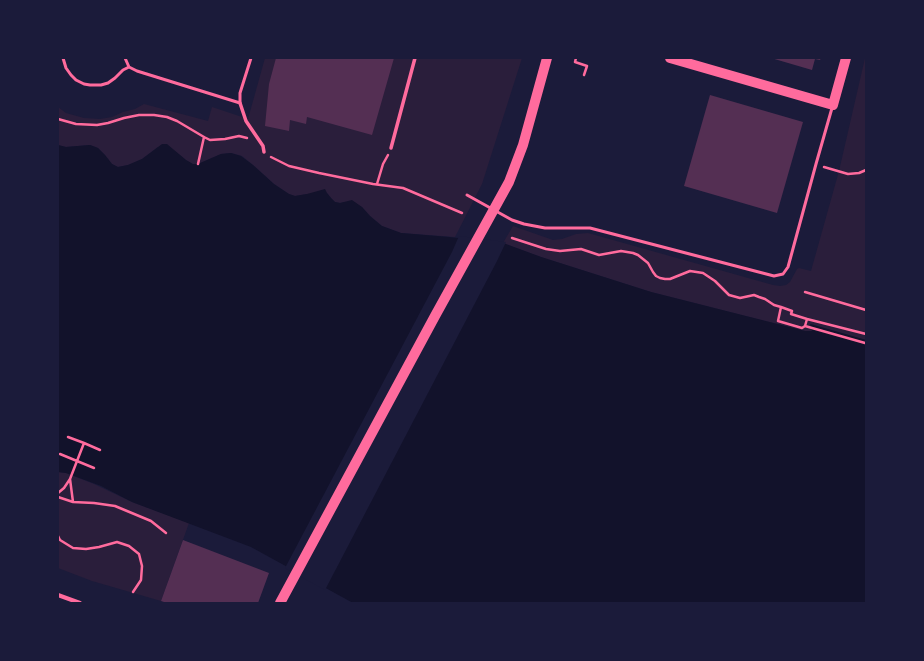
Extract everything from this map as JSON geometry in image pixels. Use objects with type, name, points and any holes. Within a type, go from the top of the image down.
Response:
[{"type":"main road","points":[[280,603],[509,182],[523,145],[547,58]]},
{"type":"main road","points":[[670,58],[833,105],[846,58]]},
{"type":"street","points":[[391,148],[415,58]]},
{"type":"street","points":[[240,103],[246,121],[263,146],[264,152]]},
{"type":"street","points":[[58,595],[80,603]]},
{"type":"lane","points":[[63,58],[66,68],[71,75],[76,80],[90,85],[101,85],[108,83],[123,70],[129,67]]},
{"type":"lane","points":[[125,58],[129,67],[137,71],[240,103],[240,93],[251,58]]},
{"type":"lane","points":[[467,195],[512,220],[524,224],[545,228],[590,228],[774,276],[783,274],[788,267],[833,105]]},
{"type":"path","points":[[576,58],[575,62],[587,66],[584,75]]},
{"type":"path","points":[[58,119],[76,124],[97,125],[139,115],[167,117],[210,140],[239,136],[249,139],[270,157],[289,166],[403,188],[462,213]]},
{"type":"path","points":[[198,164],[204,137]]},
{"type":"path","points":[[377,184],[383,164],[391,148]]},
{"type":"path","points":[[816,164],[848,174],[859,173],[866,170]]},
{"type":"path","points":[[512,238],[546,249],[560,251],[582,249],[599,255],[621,251],[633,252],[638,254],[648,263],[656,276],[660,278],[670,279],[690,271],[703,273],[716,281],[729,294],[740,298],[754,295],[759,296],[774,305],[792,310],[791,314],[866,334]]},
{"type":"path","points":[[805,292],[866,310]]},
{"type":"path","points":[[781,307],[778,321],[802,328],[805,326],[865,343]]},
{"type":"path","points":[[805,326],[807,319]]},
{"type":"path","points":[[68,437],[100,450]]},
{"type":"path","points":[[58,493],[64,488],[70,479],[84,443]]},
{"type":"path","points":[[60,454],[94,468]]},
{"type":"path","points":[[70,479],[73,502]]},
{"type":"path","points":[[58,497],[73,502],[115,506],[151,521],[166,533]]},
{"type":"path","points":[[58,536],[60,540],[73,548],[86,549],[117,542],[129,546],[139,554],[142,566],[141,580],[133,592]]},
{"type":"shaded area","points":[[265,58],[522,58],[482,184],[455,237],[401,233],[382,226],[362,207],[345,202],[335,202],[327,193],[295,196],[289,194],[274,184],[242,156],[231,153],[221,154],[198,164],[192,164],[176,152],[158,147],[142,159],[128,165],[118,167],[112,164],[98,148],[90,145],[66,147],[58,145],[58,107],[66,113],[84,118],[100,119],[112,117],[135,109],[144,104],[208,121],[212,107],[248,119]]},
{"type":"shaded area","points":[[865,58],[866,340],[811,324],[812,331],[805,331],[651,292],[541,257],[503,243],[513,226],[553,240],[562,239],[576,234],[588,233],[773,285],[786,285],[790,282],[797,269],[799,268],[811,271],[839,171]]},
{"type":"shaded area","points":[[162,144],[167,144],[193,164],[198,164],[221,154],[231,153],[241,156],[274,184],[289,194],[295,196],[325,189],[335,202],[340,203],[352,200],[362,207],[382,226],[401,233],[503,243],[541,257],[651,292],[805,331],[812,331],[810,324],[866,340],[866,603],[353,603],[251,547],[132,502],[101,486],[66,473],[58,472],[58,145],[66,147],[90,145],[98,148],[112,164],[118,167],[128,165],[142,159]]},
{"type":"shaded area","points":[[58,472],[66,473],[132,502],[189,523],[161,601],[92,581],[58,568]]},
{"type":"pier","points":[[459,236],[506,242],[325,590],[285,568],[452,252]]},
{"type":"building","points":[[276,58],[394,58],[372,135],[307,117],[306,124],[290,120],[289,131],[265,126],[269,84]]},
{"type":"building","points":[[771,58],[821,58],[820,60],[815,59],[812,70]]},
{"type":"building","points":[[710,95],[803,122],[777,213],[684,186]]},
{"type":"building","points":[[183,540],[269,573],[258,603],[167,603],[161,601]]}]
